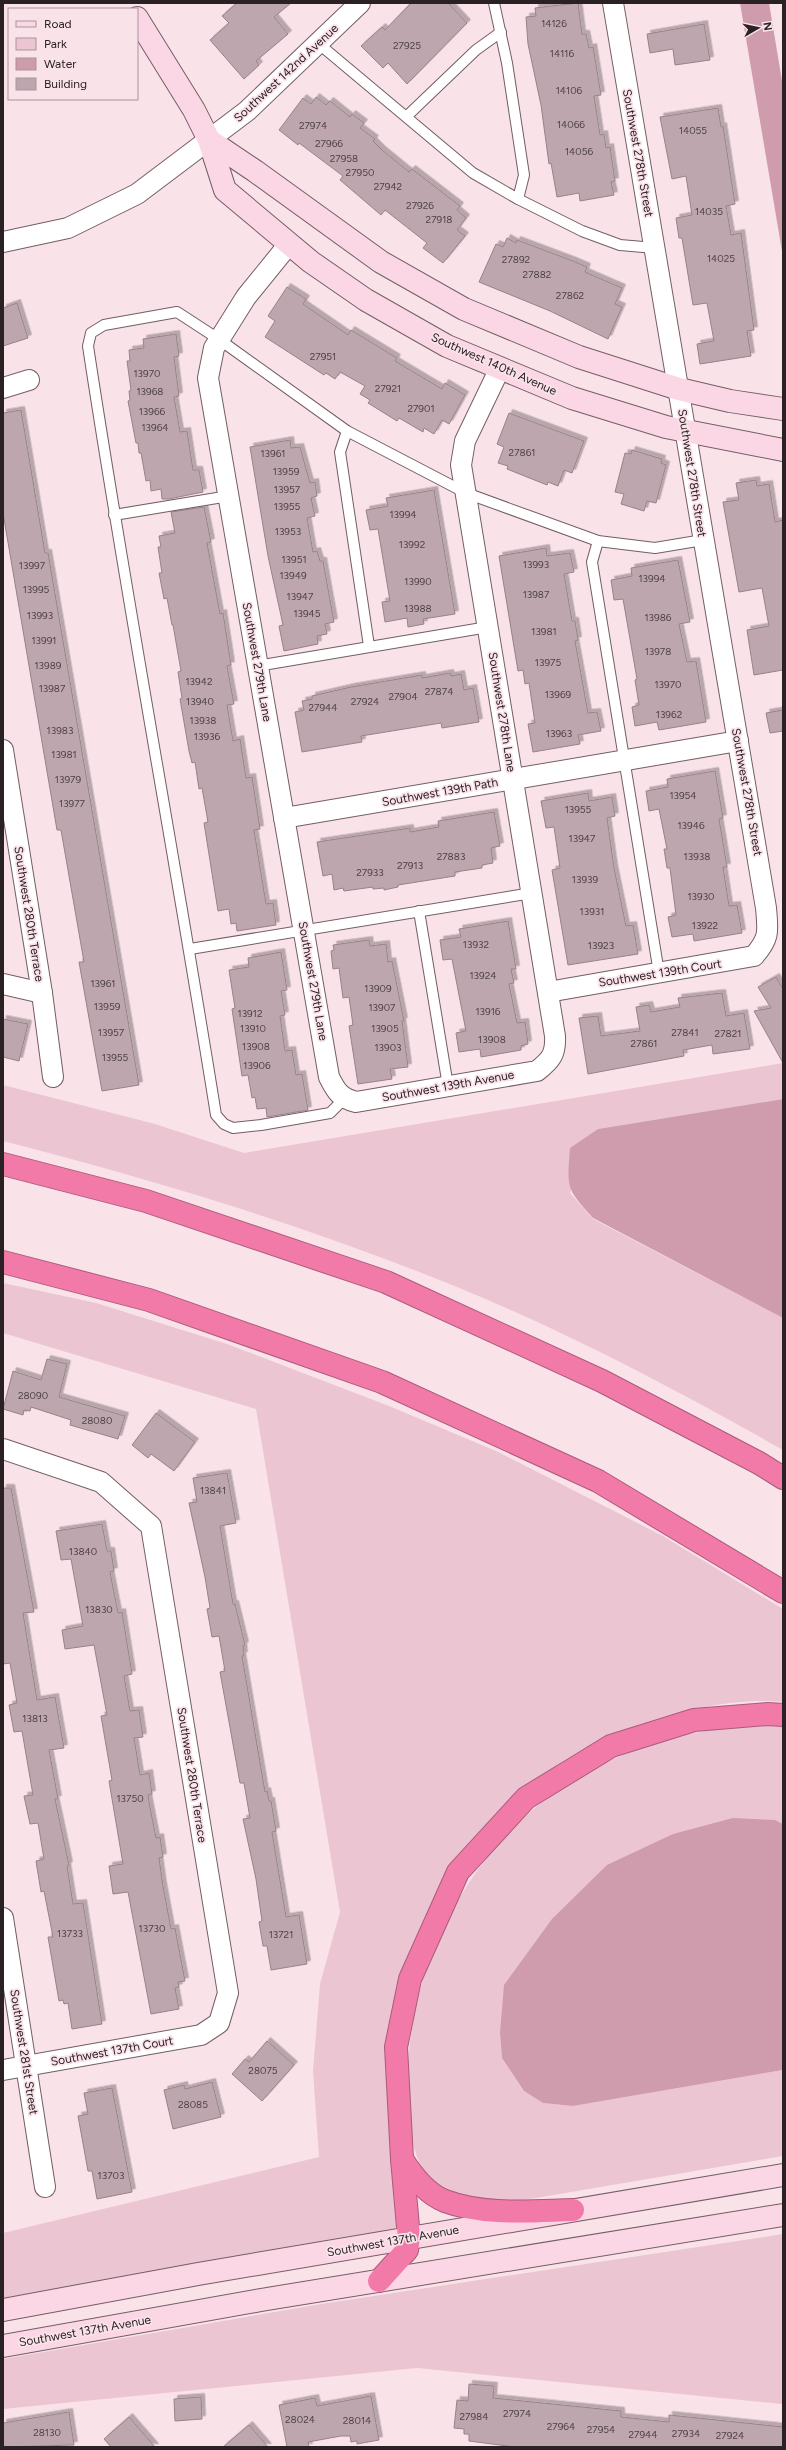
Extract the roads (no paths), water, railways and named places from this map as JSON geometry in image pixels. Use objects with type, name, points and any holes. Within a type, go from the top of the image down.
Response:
[{"type":"highway","points":[[3,1164],[146,1201],[386,1282],[602,1381],[760,1463],[783,1478]]},
{"type":"highway","points":[[3,1262],[149,1300],[382,1382],[598,1481],[783,1592]]},
{"type":"highway","points":[[379,2281],[406,2250],[409,2238],[402,2159],[396,2047],[410,1979],[458,1872],[526,1798],[611,1746],[694,1720],[768,1714],[783,1715]]},
{"type":"highway","points":[[402,2159],[416,2180],[444,2201],[485,2211],[573,2210]]},
{"type":"main road","name":"Southwest 140th Avenue","points":[[138,20],[192,108],[209,140],[225,190],[311,262],[366,300],[447,346],[572,398],[686,431],[783,450]]},
{"type":"main road","name":"Southwest 140th Avenue","points":[[209,140],[255,171],[381,262],[464,310],[579,357],[678,389],[730,401],[783,409]]},
{"type":"main road","name":"Southwest 137th Avenue","points":[[3,2310],[409,2238],[783,2175]]},
{"type":"main road","name":"Southwest 137th Avenue","points":[[3,2346],[379,2281],[783,2215]]},
{"type":"street","name":"Southwest 142nd Avenue","points":[[3,242],[68,228],[137,194],[247,111],[319,44],[360,3]]},
{"type":"street","name":"Southwest 278th Street","points":[[613,3],[766,908],[768,932],[766,943]]},
{"type":"street","name":"Southwest 279th Lane","points":[[289,244],[246,297],[214,348],[208,378],[329,1076],[336,1092],[344,1099]]},
{"type":"street","name":"Southwest 278th Lane","points":[[500,368],[465,441],[461,464],[555,1036],[556,1050],[550,1061]]},
{"type":"street","points":[[3,388],[29,380]]},
{"type":"street","name":"Southwest 139th Path","points":[[284,818],[738,741]]},
{"type":"street","name":"Southwest 280th Terrace","points":[[3,750],[42,993],[53,1077]]},
{"type":"street","name":"Southwest 139th Court","points":[[548,992],[754,956],[766,943]]},
{"type":"street","points":[[3,984],[42,993]]},
{"type":"street","name":"Southwest 139th Avenue","points":[[344,1099],[356,1102],[537,1071],[550,1061]]},
{"type":"street","name":"Southwest 280th Terrace","points":[[3,1449],[101,1482],[151,1526],[228,1993],[219,2023]]},
{"type":"street","name":"Southwest 281st Street","points":[[3,1918],[45,2187]]},
{"type":"street","name":"Southwest 137th Court","points":[[3,2070],[201,2035],[219,2023]]},
{"type":"lane","points":[[494,3],[501,32],[524,175],[518,199]]},
{"type":"lane","points":[[407,116],[476,50],[501,32]]},
{"type":"lane","points":[[319,44],[407,116],[473,173],[518,199],[582,230],[620,245],[655,248]]},
{"type":"lane","points":[[344,1099],[330,1113],[234,1128],[224,1124],[216,1115],[190,949],[114,515],[88,346],[91,333],[104,325],[177,312],[220,340],[347,431],[466,492],[598,541],[655,548],[703,540]]},
{"type":"lane","points":[[347,431],[340,452],[369,646]]},
{"type":"lane","points":[[114,515],[229,496]]},
{"type":"lane","points":[[598,541],[592,562],[659,973]]},
{"type":"lane","points":[[257,666],[488,627]]},
{"type":"lane","points":[[190,949],[532,893]]},
{"type":"lane","points":[[419,911],[448,1086]]},
{"type":"water","points":[[740,3],[769,3],[783,87],[783,257]]},
{"type":"water","points":[[783,1099],[783,1318],[593,1218],[578,1200],[570,1187],[570,1148],[598,1129]]},
{"type":"water","points":[[733,1818],[775,1820],[783,1824],[783,2070],[573,2106],[543,2103],[524,2091],[502,2058],[500,2033],[504,1985],[552,1919],[607,1865],[673,1834]]}]
